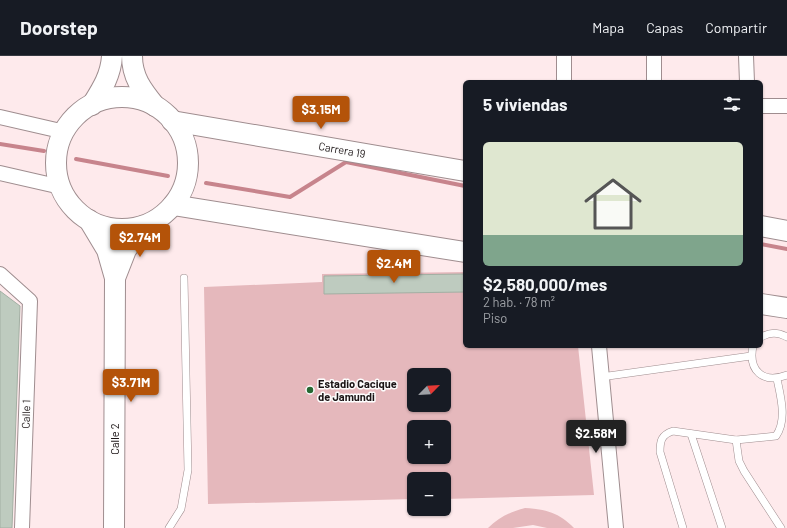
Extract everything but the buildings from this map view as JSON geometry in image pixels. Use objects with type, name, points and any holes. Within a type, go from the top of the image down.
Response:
[{"type":"main road","points":[[92,105],[106,82],[111,67],[112,56]]},
{"type":"main road","points":[[132,56],[132,67],[136,79],[155,106],[172,121],[182,136],[188,163],[186,181],[173,206],[163,215],[144,226],[117,229],[96,224],[88,220],[70,202],[61,187],[58,176],[58,153],[65,132],[79,114],[92,105],[107,99],[124,98],[139,100],[155,106]]},
{"type":"main road","name":"Carrera 19","points":[[172,121],[463,171]]},
{"type":"main road","points":[[173,206],[463,252]]},
{"type":"main road","name":"Calle 2","points":[[88,220],[107,250],[115,278],[114,528]]},
{"type":"main road","name":"Calle 2","points":[[115,278],[126,250],[144,226]]},
{"type":"main road","points":[[763,226],[787,231]]},
{"type":"main road","points":[[763,304],[787,308]]},
{"type":"street","points":[[564,56],[564,80]]},
{"type":"street","points":[[654,56],[654,80]]},
{"type":"street","points":[[746,56],[747,80]]},
{"type":"street","points":[[763,106],[787,106]]},
{"type":"street","points":[[0,117],[65,132]]},
{"type":"street","points":[[0,173],[61,187]]},
{"type":"street","name":"Calle 1","points":[[0,274],[30,301],[22,528]]},
{"type":"street","points":[[599,348],[616,528]]},
{"type":"lane","points":[[169,528],[180,509],[188,470],[184,278]]},
{"type":"lane","points":[[763,336],[769,333],[780,333],[787,337]]},
{"type":"lane","points":[[753,348],[751,356],[753,366],[759,373],[768,378],[778,379],[787,375]]},
{"type":"lane","points":[[601,377],[751,356]]},
{"type":"lane","points":[[683,528],[660,452],[660,441],[665,434],[673,431],[736,440],[776,436],[782,429],[784,414],[778,379]]},
{"type":"lane","points":[[691,434],[722,528]]},
{"type":"lane","points":[[736,440],[739,461],[780,528]]},
{"type":"shaded area","name":"Estadio Cacique de Jamundi","points":[[463,272],[463,348],[578,348],[594,495],[451,499],[451,472],[407,472],[407,499],[208,504],[204,287],[322,282],[322,274]]},
{"type":"shaded area","points":[[525,508],[539,509],[558,515],[574,528],[547,528],[533,525],[513,528],[488,528],[505,515]]},
{"type":"waterway","points":[[0,144],[44,151]]},
{"type":"waterway","points":[[76,159],[168,176]]},
{"type":"waterway","points":[[206,183],[290,197],[346,162],[463,186]]},
{"type":"waterway","points":[[763,244],[787,249]]},
{"type":"place","name":"Estadio Cacique de Jamundi","points":[[310,390]]}]
